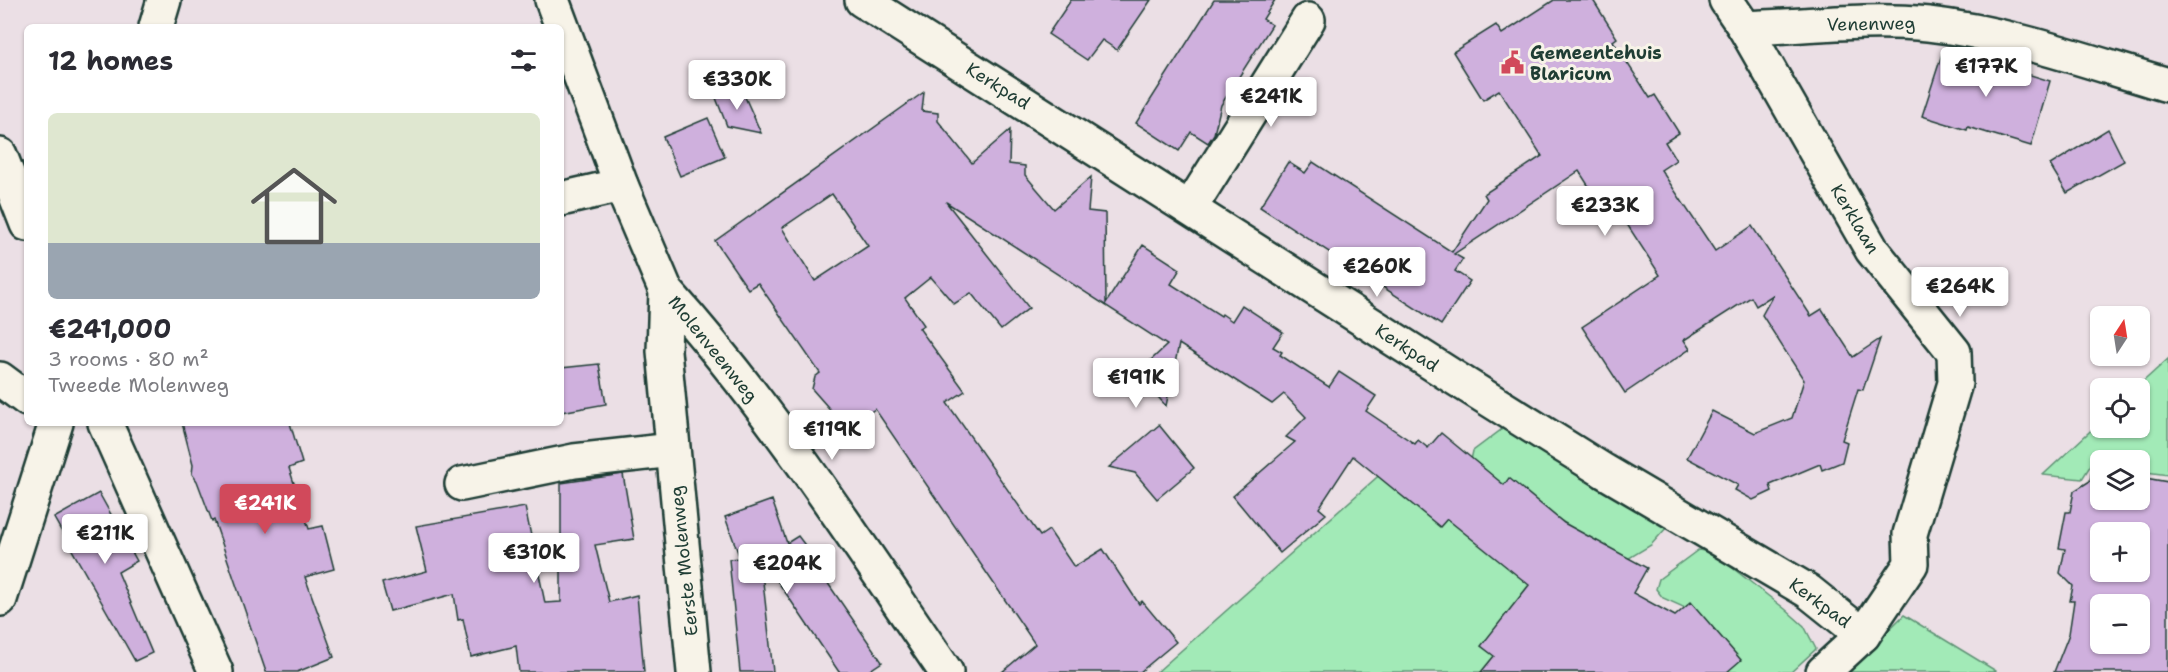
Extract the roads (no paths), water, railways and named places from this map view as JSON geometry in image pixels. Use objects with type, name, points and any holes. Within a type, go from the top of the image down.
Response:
[{"type":"street","points":[[157,24],[164,0]]},
{"type":"street","name":"Eerste Molenweg","points":[[552,0],[561,24]]},
{"type":"street","name":"Kerkpad","points":[[862,0],[1584,459],[1808,591],[1863,634]]},
{"type":"street","name":"Kerklaan","points":[[1726,0],[1745,28],[1872,250],[1954,352],[1955,383],[1910,534],[1911,564],[1863,634],[1823,672]]},
{"type":"street","points":[[1190,208],[1308,20]]},
{"type":"street","name":"Venenweg","points":[[1745,28],[1864,23],[1927,24],[1996,34],[2168,85]]},
{"type":"street","name":"Eerste Molenweg","points":[[564,32],[621,185],[666,291],[664,351],[694,672]]},
{"type":"street","points":[[0,155],[24,216]]},
{"type":"street","points":[[564,199],[621,185]]},
{"type":"street","name":"Molenveenweg","points":[[666,291],[704,334],[815,482],[946,672]]},
{"type":"street","points":[[0,379],[24,397]]},
{"type":"street","points":[[0,599],[55,426]]},
{"type":"street","points":[[106,426],[216,672]]},
{"type":"street","points":[[462,484],[574,461],[673,450]]},
{"type":"place","name":"Gemeentehuis Blaricum","points":[[1512,63]]}]
